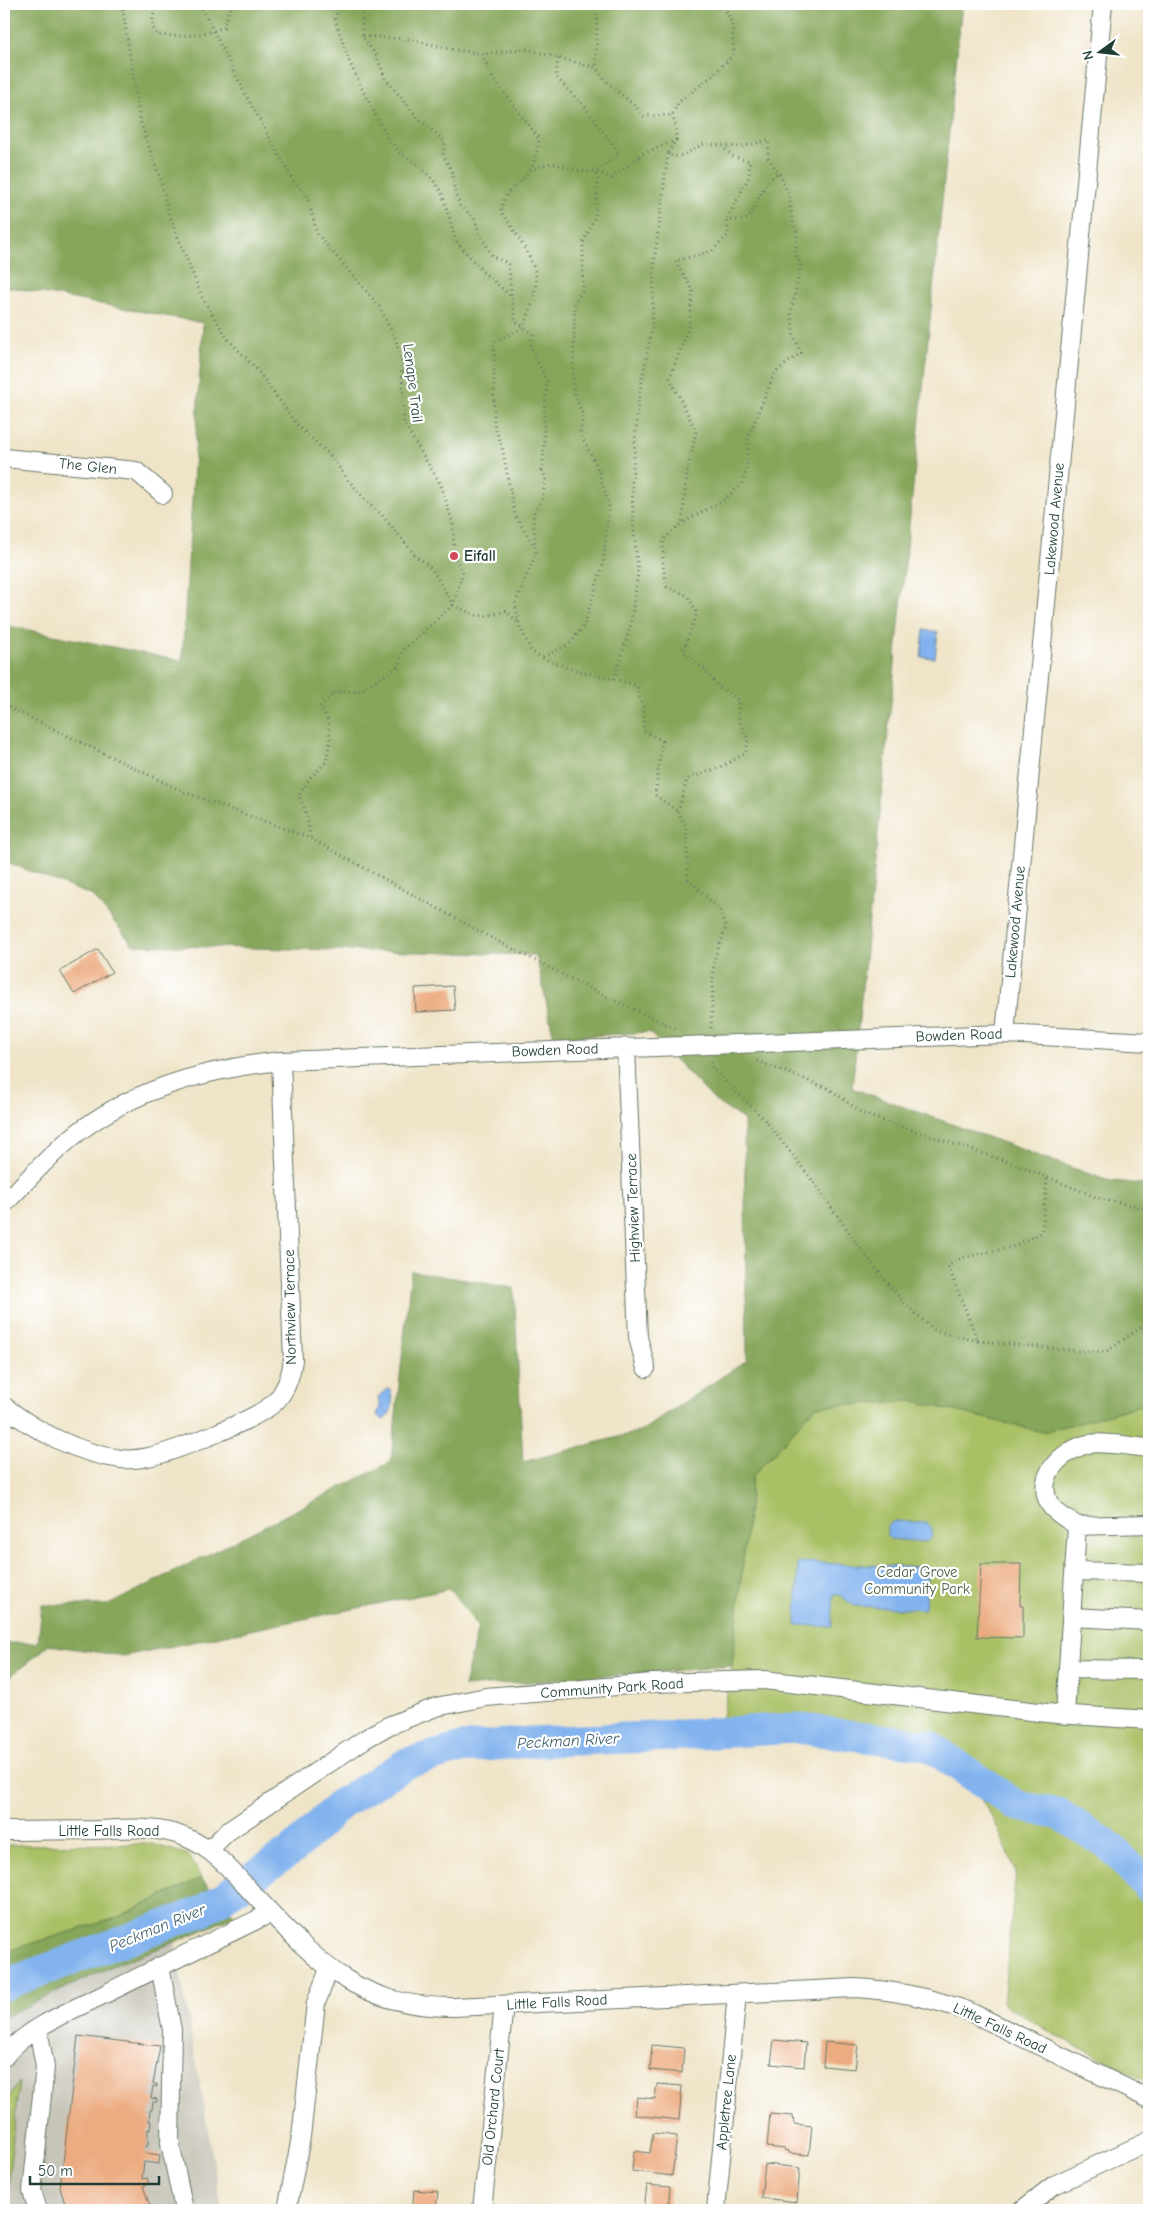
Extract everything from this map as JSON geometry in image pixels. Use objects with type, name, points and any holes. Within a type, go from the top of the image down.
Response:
[{"type":"street","name":"Lakewood Avenue","points":[[1005,1034],[1103,4]]},
{"type":"street","name":"The Glen","points":[[4,458],[136,471],[163,494]]},
{"type":"street","name":"Bowden Road","points":[[4,1204],[64,1144],[102,1117],[130,1102],[176,1082],[226,1068],[280,1061],[1005,1034],[1149,1042]]},
{"type":"street","name":"Highview Terrace","points":[[626,1047],[638,1337],[646,1368]]},
{"type":"street","name":"Northview Terrace","points":[[4,1406],[25,1421],[59,1439],[105,1456],[133,1459],[163,1453],[256,1416],[275,1402],[288,1383],[293,1360],[280,1061]]},
{"type":"street","points":[[1149,1448],[1090,1444],[1068,1451],[1053,1465],[1046,1480],[1045,1493],[1051,1507],[1077,1526],[1149,1524]]},
{"type":"street","points":[[1061,1715],[1069,1669],[1077,1526]]},
{"type":"street","points":[[1075,1571],[1149,1573]]},
{"type":"street","points":[[1072,1617],[1149,1621]]},
{"type":"street","points":[[1069,1669],[1149,1670]]},
{"type":"street","name":"Community Park Road","points":[[209,1850],[227,1832],[365,1739],[388,1726],[452,1703],[486,1697],[654,1683],[764,1680],[1061,1715],[1149,1720]]},
{"type":"street","name":"Little Falls Road","points":[[4,1831],[147,1828],[184,1837],[209,1850],[224,1862],[255,1896],[329,1969],[359,1988],[375,1995],[412,2005],[433,2007],[855,1988],[921,1996],[991,2021],[1149,2099]]},
{"type":"street","points":[[4,2057],[10,2048],[38,2029],[160,1966],[272,1912]]},
{"type":"street","points":[[160,1966],[172,2030],[170,2143],[184,2210]]},
{"type":"street","points":[[287,2210],[301,2137],[316,2003],[329,1969]]},
{"type":"street","name":"Appletree Lane","points":[[716,2210],[737,1994]]},
{"type":"street","name":"Old Orchard Court","points":[[482,2210],[504,2004]]},
{"type":"street","points":[[38,2029],[45,2066],[32,2191],[38,2210]]},
{"type":"street","points":[[1022,2210],[1037,2196],[1054,2185],[1149,2141]]},
{"type":"path","points":[[122,4],[140,121],[161,182],[168,212],[202,297],[228,338],[258,371],[298,426],[330,455],[348,480],[370,505],[381,514],[415,555],[432,569],[453,605],[475,615],[487,616],[506,611],[520,624]]},
{"type":"path","points":[[155,4],[152,26],[158,35],[198,35],[224,27],[228,12],[234,4]]},
{"type":"path","name":"Lenape Trail","points":[[200,4],[286,168],[294,182],[307,195],[317,234],[330,246],[379,306],[396,340],[402,366],[404,424],[441,485],[453,524],[454,556],[463,571],[453,605]]},
{"type":"path","points":[[336,4],[338,9],[335,18],[349,61],[388,139],[399,152],[417,164],[434,180],[442,193],[456,241],[483,272],[512,297]]},
{"type":"path","points":[[362,4],[362,36],[376,55],[385,78],[418,118],[445,142],[443,155],[452,172],[454,190],[460,206],[474,217],[480,234],[492,257],[508,263],[515,322],[533,334],[531,347],[547,381],[542,471],[546,479],[542,499],[533,515],[534,547]]},
{"type":"path","points":[[595,4],[597,16],[596,68]]},
{"type":"path","points":[[614,678],[630,628],[638,574],[633,519],[633,474],[638,402],[652,327],[654,264],[668,153],[676,140],[676,126],[672,115],[678,103],[712,76],[734,54],[732,23],[723,4]]},
{"type":"path","points":[[362,36],[414,40],[450,49],[482,54],[526,49],[596,68],[606,81],[636,106],[644,116],[672,115]]},
{"type":"path","points":[[482,54],[492,77],[538,139],[537,154],[530,170],[504,197],[501,211],[527,253],[536,277],[535,293],[524,327],[494,342],[494,424],[502,447],[515,515],[536,553],[515,604],[520,624],[532,652],[571,669],[636,685],[643,707],[644,731],[662,741],[654,795],[678,812],[686,826],[688,879],[719,909],[726,927],[714,960],[712,1068],[765,1120],[813,1181],[862,1252],[903,1302],[934,1331],[978,1341],[1106,1352],[1143,1326],[1149,1329]]},
{"type":"path","points":[[558,58],[556,77],[584,106],[619,154],[596,171]]},
{"type":"path","points":[[530,170],[551,163],[586,172],[596,171],[612,178],[643,154],[676,140]]},
{"type":"path","points":[[668,153],[673,157],[683,155],[704,144],[740,147],[769,140],[768,158],[779,173],[789,195],[796,232],[796,253],[801,266],[791,312],[794,336],[801,353],[775,372],[748,438],[747,468],[742,484],[724,499],[682,523],[663,540],[663,565],[667,587],[688,596],[697,613],[683,651],[704,669],[718,686],[738,700],[739,720],[748,738],[746,753],[721,767],[687,779],[678,812]]},
{"type":"path","points":[[682,523],[686,480],[696,430],[670,378],[689,326],[693,290],[675,261],[712,251],[729,234],[726,221],[749,177],[750,161],[734,157],[722,147]]},
{"type":"path","points":[[543,658],[569,644],[584,626],[603,564],[609,505],[596,467],[580,433],[583,416],[572,380],[575,301],[583,290],[583,243],[595,217],[598,180],[596,171]]},
{"type":"path","points":[[726,221],[748,218],[770,178],[779,173]]},
{"type":"path","points":[[4,705],[184,792],[310,838],[306,816],[299,795],[308,779],[326,762],[330,741],[329,722],[320,707],[336,691],[357,692],[398,667],[403,650],[453,605]]},
{"type":"path","points":[[978,1341],[948,1266],[961,1258],[1012,1247],[1042,1232],[1047,1178]]},
{"type":"shaded area","points":[[175,1942],[222,2210],[4,2210],[4,2017],[117,1964]]},
{"type":"green space","points":[[4,4],[962,4],[852,1088],[1106,1180],[1149,1185],[1149,1403],[1043,1432],[914,1401],[816,1406],[752,1477],[732,1666],[464,1687],[478,1626],[450,1589],[124,1656],[49,1645],[4,1682],[4,1643],[38,1643],[42,1605],[108,1605],[391,1462],[411,1271],[514,1288],[523,1462],[641,1431],[747,1360],[744,1120],[715,1101],[649,1032],[554,1038],[536,955],[133,945],[93,896],[4,861],[4,625],[182,661],[203,323],[4,286]]},
{"type":"green space","name":"Cedar Grove Community Park","points":[[914,1401],[1043,1432],[1149,1403],[1149,2082],[1055,2035],[1003,2004],[1016,1871],[994,1820],[969,1781],[918,1756],[777,1737],[719,1738],[732,1666],[752,1477],[816,1406]]},
{"type":"green space","points":[[152,1844],[189,1855],[201,1878],[116,1918],[4,1952],[4,1845]]},
{"type":"green space","points":[[201,1878],[235,1916],[117,1964],[4,2017],[4,1952],[116,1918]]},
{"type":"green space","points":[[19,2082],[7,2193],[13,2210],[4,2210],[4,2115],[9,2098]]},
{"type":"water","points":[[924,630],[938,632],[935,658],[921,657]]},
{"type":"water","points":[[387,1389],[390,1389],[392,1406],[389,1414],[383,1420],[377,1415],[380,1407],[378,1397]]},
{"type":"water","points":[[894,1521],[927,1523],[932,1528],[932,1537],[926,1542],[890,1539],[887,1536],[887,1526]]},
{"type":"water","points":[[798,1562],[927,1568],[925,1609],[854,1606],[838,1594],[834,1594],[832,1627],[796,1625]]},
{"type":"building","points":[[98,949],[112,972],[74,994],[60,971]]},
{"type":"building","points":[[453,986],[455,1010],[416,1012],[415,988]]},
{"type":"building","points":[[981,1564],[1021,1564],[1020,1606],[1023,1606],[1023,1638],[977,1637]]},
{"type":"building","points":[[78,2036],[160,2046],[153,2084],[157,2084],[157,2087],[153,2086],[151,2098],[157,2099],[157,2102],[153,2102],[152,2110],[150,2110],[150,2130],[148,2129],[148,2146],[146,2146],[145,2153],[160,2155],[159,2164],[144,2162],[142,2179],[147,2178],[149,2184],[143,2186],[150,2206],[152,2205],[154,2210],[67,2210],[60,2188]]},
{"type":"building","points":[[774,2040],[806,2043],[804,2067],[771,2064]]},
{"type":"building","points":[[825,2042],[858,2045],[855,2069],[823,2066]]},
{"type":"building","points":[[652,2045],[684,2048],[682,2073],[650,2070]]},
{"type":"building","points":[[657,2084],[682,2086],[679,2120],[635,2115],[637,2097],[655,2099]]},
{"type":"building","points":[[770,2114],[793,2116],[794,2124],[812,2126],[809,2155],[789,2153],[785,2149],[767,2147]]},
{"type":"building","points":[[653,2133],[677,2136],[672,2176],[632,2171],[634,2151],[650,2153]]},
{"type":"building","points":[[765,2164],[800,2168],[797,2202],[761,2198]]},
{"type":"building","points":[[647,2185],[670,2187],[668,2210],[644,2210]]},
{"type":"building","points":[[414,2190],[438,2192],[436,2210],[412,2210]]},
{"type":"waterway","name":"Peckman River","points":[[4,1985],[203,1911],[295,1848],[342,1803],[407,1763],[462,1748],[529,1742],[795,1728],[928,1745],[1016,1805],[1061,1815],[1111,1847],[1149,1888]]},
{"type":"place","name":"Eifall","points":[[454,556]]}]
